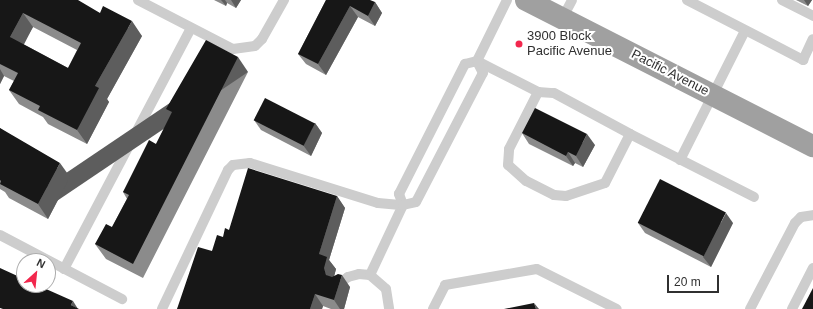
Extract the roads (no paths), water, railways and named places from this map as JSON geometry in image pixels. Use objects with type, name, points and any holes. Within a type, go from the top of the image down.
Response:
[{"type":"highway","name":"Pacific Avenue","points":[[526,0],[567,9],[713,95],[813,145]]},
{"type":"lane","points":[[138,0],[233,50],[254,46],[262,39],[284,0]]},
{"type":"lane","points":[[477,61],[507,0]]},
{"type":"lane","points":[[687,0],[802,60],[813,39]]},
{"type":"lane","points":[[782,0],[813,16]]},
{"type":"lane","points":[[64,269],[191,28]]},
{"type":"lane","points":[[680,160],[745,31]]},
{"type":"lane","points":[[162,309],[228,170],[234,165],[250,163],[378,203],[403,205],[416,202],[483,73],[477,61]]},
{"type":"lane","points":[[370,275],[403,205],[399,194],[465,64],[477,61],[538,92],[554,93],[630,134],[754,197]]},
{"type":"lane","points":[[538,92],[507,156],[508,165],[515,173],[540,189],[554,195],[566,196],[605,183],[630,134]]},
{"type":"lane","points":[[750,309],[795,223],[801,217],[813,215]]},
{"type":"lane","points":[[0,235],[122,299]]},
{"type":"lane","points":[[792,309],[813,268]]},
{"type":"lane","points":[[433,309],[445,285],[537,269],[617,309]]},
{"type":"lane","points":[[340,283],[348,277],[359,274],[370,275],[386,289],[389,309]]},
{"type":"place","name":"3900 Block Pacific Avenue","points":[[519,44]]}]
